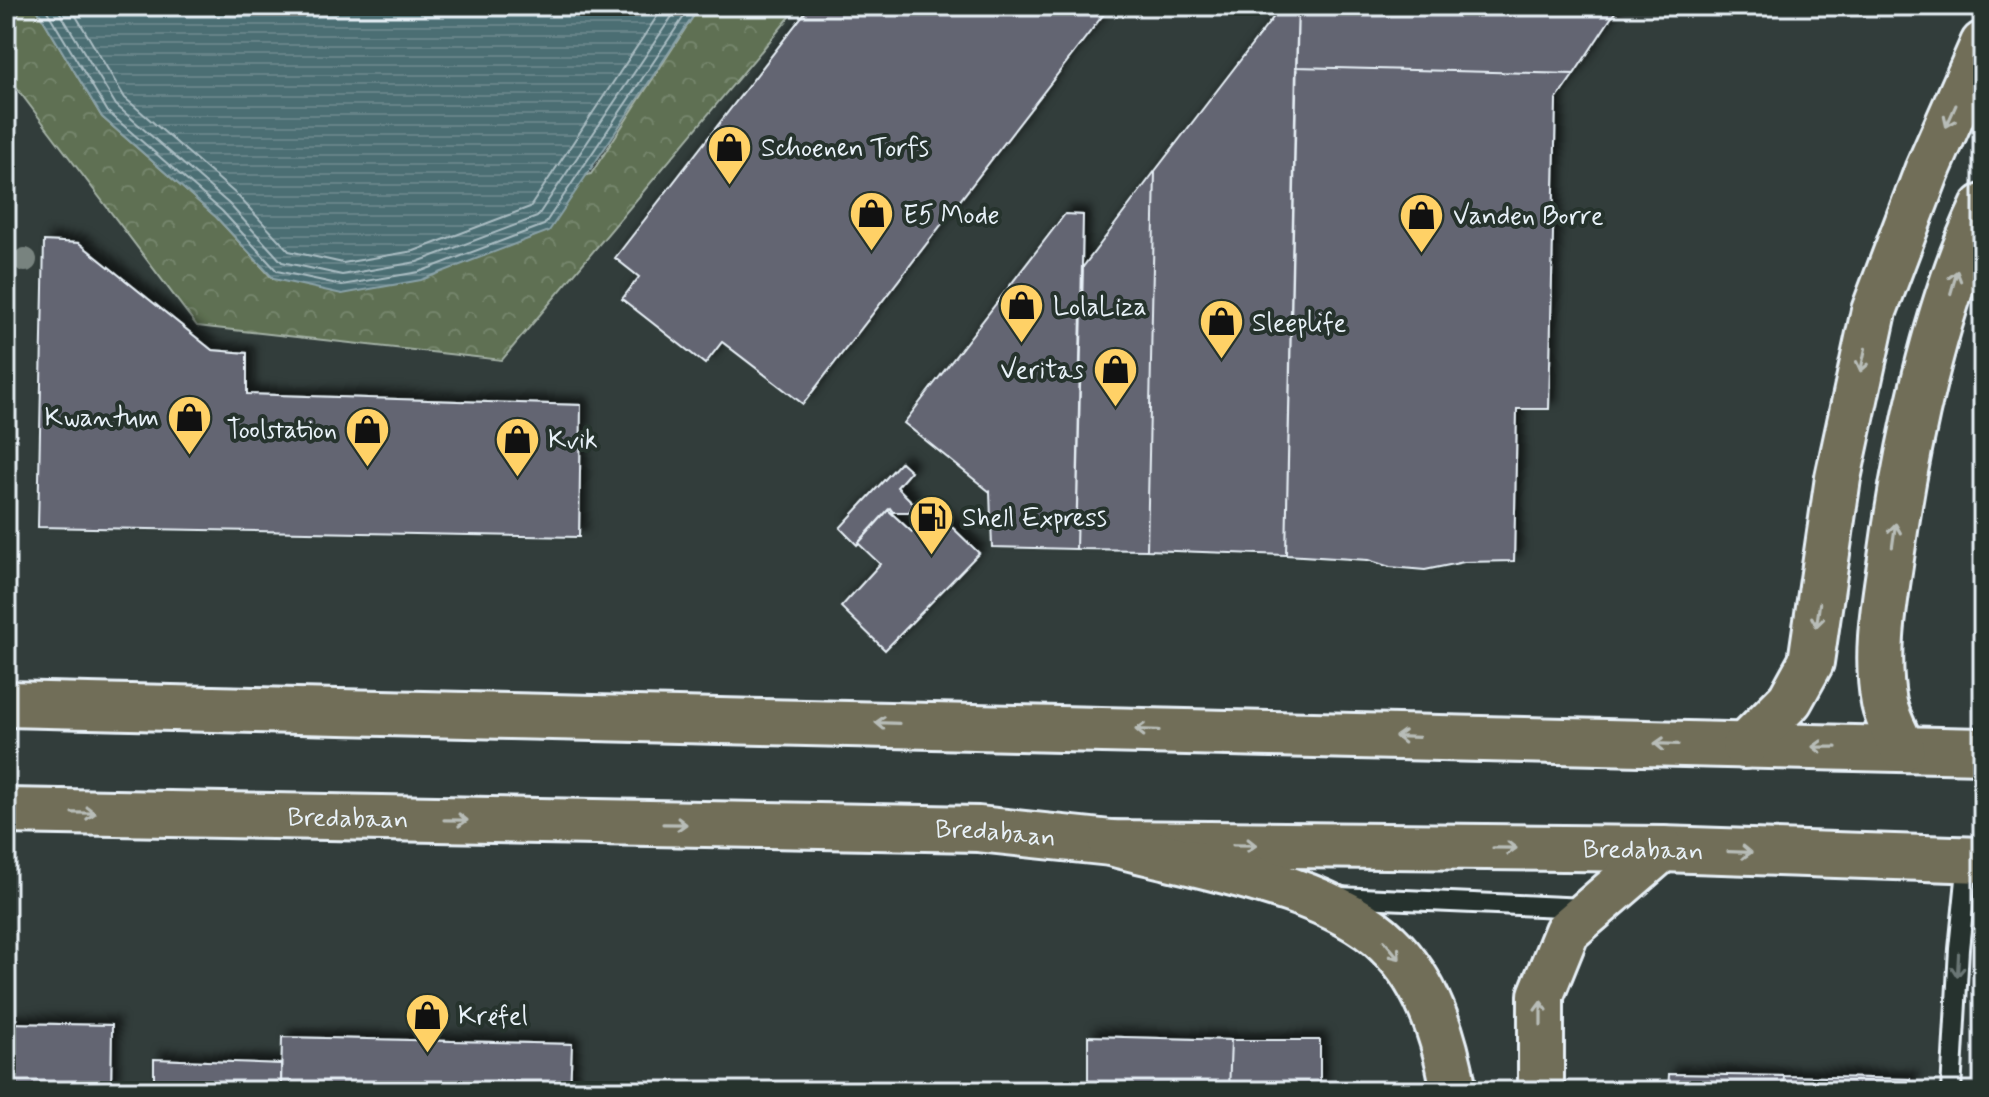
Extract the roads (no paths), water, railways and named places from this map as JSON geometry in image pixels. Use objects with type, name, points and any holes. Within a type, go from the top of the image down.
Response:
[{"type":"main road","points":[[1744,746],[1790,700],[1811,662],[1838,478],[1874,311],[1927,171],[1983,44]]},
{"type":"main road","points":[[1902,748],[1884,705],[1880,653],[1902,480],[1927,375],[1966,242],[1983,207]]},
{"type":"main road","points":[[6,704],[1983,751]]},
{"type":"main road","name":"Bredabaan","points":[[6,811],[978,829],[1111,843],[1662,849],[1976,860]]},
{"type":"main road","points":[[1111,843],[1304,894],[1349,915],[1388,944],[1426,997],[1447,1050],[1454,1091]]},
{"type":"main road","points":[[1541,1091],[1541,995],[1567,931],[1662,849]]},
{"type":"lane","points":[[1951,1091],[1959,949],[1976,860]]},
{"type":"lane","points":[[1304,894],[1594,908]]},
{"type":"water","points":[[35,6],[700,6],[549,231],[421,280],[342,294],[274,279],[216,217],[102,117]]},
{"type":"place","name":"Schoenen Torfs","points":[[730,186]]},
{"type":"place","name":"E5 Mode","points":[[872,253]]},
{"type":"place","name":"Vanden Borre","points":[[1422,254]]},
{"type":"place","name":"LolaLiza","points":[[1022,345]]},
{"type":"place","name":"Sleeplife","points":[[1221,361]]},
{"type":"place","name":"Veritas","points":[[1115,408]]},
{"type":"place","name":"Kwantum","points":[[190,456]]},
{"type":"place","name":"Toolstation","points":[[368,468]]},
{"type":"place","name":"Kvik","points":[[517,478]]},
{"type":"place","name":"Shell Express","points":[[931,556]]},
{"type":"place","name":"Krëfel","points":[[427,1054]]}]
